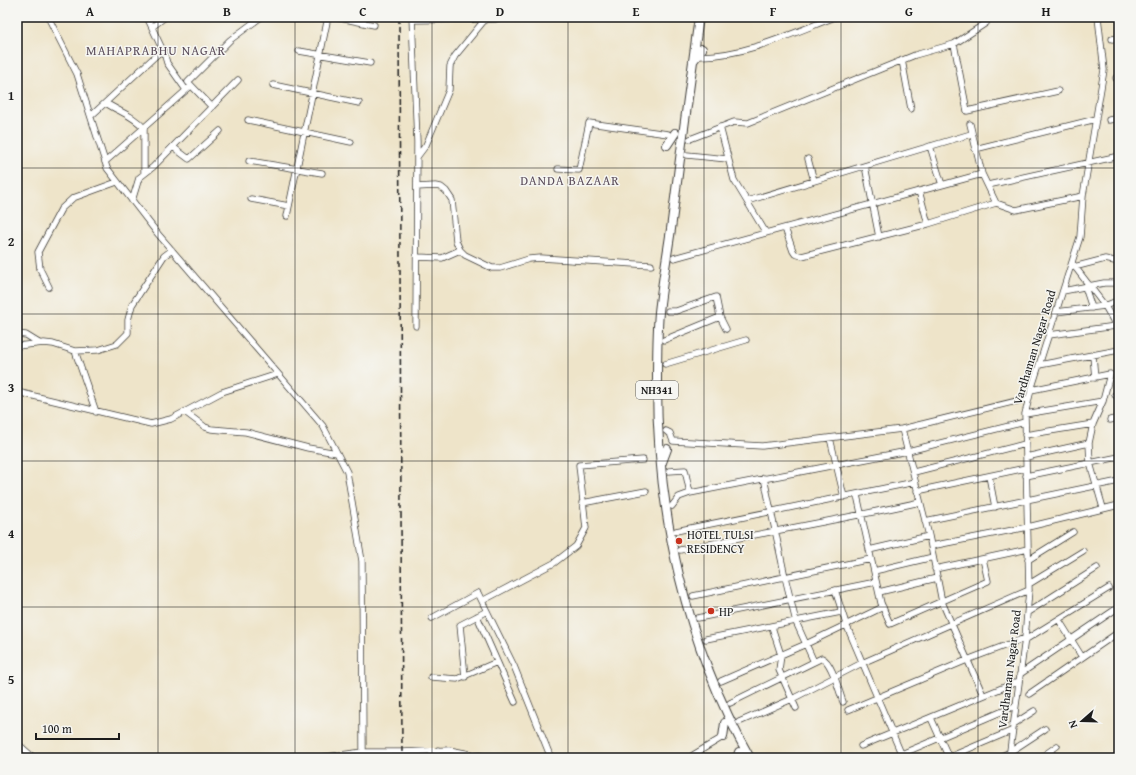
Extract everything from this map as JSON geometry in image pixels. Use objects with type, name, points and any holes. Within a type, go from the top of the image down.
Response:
[{"type":"highway","name":"NH341","points":[[699,17],[659,318],[657,406],[660,467],[688,610],[700,647],[743,755]]},
{"type":"highway","points":[[693,61],[702,53]]},
{"type":"highway","points":[[666,146],[672,133]]},
{"type":"highway","points":[[682,146],[690,139]]},
{"type":"highway","points":[[659,318],[668,311]]},
{"type":"highway","name":"NH341","points":[[660,467],[667,449]]},
{"type":"highway","name":"NH341","points":[[676,531],[676,549]]},
{"type":"highway","points":[[723,737],[725,723]]},
{"type":"street","points":[[48,17],[77,74],[105,162],[117,182],[172,250],[323,426],[347,472],[362,561],[363,752]]},
{"type":"street","points":[[147,17],[163,49],[167,63],[186,90]]},
{"type":"street","points":[[152,27],[165,17]]},
{"type":"street","points":[[212,107],[188,82],[230,40],[261,17]]},
{"type":"street","points":[[287,216],[328,17]]},
{"type":"street","points":[[335,17],[374,25]]},
{"type":"street","points":[[416,326],[417,157],[412,19],[495,19],[504,17]]},
{"type":"street","points":[[702,53],[714,56],[760,46],[835,17]]},
{"type":"street","name":"Vardhaman Nagar Road","points":[[1009,755],[1028,612],[1029,587],[1025,414],[1048,335],[1073,265],[1080,237],[1083,196],[1104,70],[1098,17]]},
{"type":"street","points":[[417,157],[426,145],[449,90],[450,66],[455,56],[487,18]]},
{"type":"street","points":[[690,139],[734,122],[748,123],[780,108],[902,60],[954,44],[986,23]]},
{"type":"street","points":[[1112,39],[1119,38]]},
{"type":"street","points":[[954,44],[967,111],[1058,91]]},
{"type":"street","points":[[91,116],[163,49]]},
{"type":"street","points":[[299,51],[370,63]]},
{"type":"street","points":[[902,60],[911,109]]},
{"type":"street","points":[[132,201],[139,178],[238,80]]},
{"type":"street","points":[[273,85],[359,103]]},
{"type":"street","points":[[105,162],[191,86]]},
{"type":"street","points":[[106,102],[120,112],[133,116],[144,128],[144,174]]},
{"type":"street","points":[[1109,120],[1119,118]]},
{"type":"street","points":[[975,149],[1096,119]]},
{"type":"street","points":[[248,120],[351,142]]},
{"type":"street","points":[[558,169],[580,170],[589,122],[672,133]]},
{"type":"street","points":[[970,124],[971,134],[982,174],[996,203]]},
{"type":"street","points":[[720,127],[727,159],[734,180],[766,233]]},
{"type":"street","points":[[172,147],[189,159],[220,131]]},
{"type":"street","points":[[747,201],[971,134]]},
{"type":"street","points":[[930,146],[942,185]]},
{"type":"street","points":[[687,155],[727,159]]},
{"type":"street","points":[[988,184],[1119,156]]},
{"type":"street","points":[[808,159],[814,181]]},
{"type":"street","points":[[248,161],[322,174]]},
{"type":"street","points":[[866,166],[879,237]]},
{"type":"street","points":[[674,258],[982,174]]},
{"type":"street","points":[[49,287],[40,269],[38,252],[61,209],[73,198],[117,182]]},
{"type":"street","points":[[417,187],[435,186],[446,191],[452,200],[456,241],[460,250],[465,255],[492,268],[500,268],[522,261],[541,258],[651,265]]},
{"type":"street","points":[[919,191],[928,224]]},
{"type":"street","points":[[786,228],[793,251],[795,254],[802,256],[928,224],[996,203],[1016,210],[1083,196]]},
{"type":"street","points":[[251,199],[289,206]]},
{"type":"street","points":[[17,346],[53,344],[75,351],[109,347],[117,344],[126,337],[128,333],[128,320],[132,305],[164,256],[172,250]]},
{"type":"street","points":[[417,257],[442,258],[460,250]]},
{"type":"street","points":[[1048,335],[1118,328],[1105,306],[1087,286],[1073,265],[1105,259],[1119,263]]},
{"type":"street","points":[[1063,291],[1087,286],[1119,283]]},
{"type":"street","points":[[1087,286],[1092,308]]},
{"type":"street","points":[[668,311],[676,311],[716,297],[720,317],[726,329]]},
{"type":"street","points":[[1056,312],[1105,306],[1119,300]]},
{"type":"street","points":[[664,340],[720,317]]},
{"type":"street","points":[[17,334],[26,335],[40,344]]},
{"type":"street","points":[[665,364],[746,340]]},
{"type":"street","points":[[1039,365],[1119,350]]},
{"type":"street","points":[[75,351],[96,412]]},
{"type":"street","points":[[1093,356],[1095,378]]},
{"type":"street","points":[[17,392],[151,424],[171,419],[222,392],[278,374]]},
{"type":"street","points":[[1031,390],[1110,374],[1093,424],[1089,443],[1090,463],[1103,508]]},
{"type":"street","points":[[666,431],[670,433],[673,441],[762,446],[902,429],[1029,398]]},
{"type":"street","points":[[1025,414],[1102,401]]},
{"type":"street","points":[[185,412],[205,427],[211,429],[246,432],[308,448],[337,452]]},
{"type":"street","points":[[1110,420],[1119,418]]},
{"type":"street","points":[[672,506],[678,497],[690,493],[908,450],[1025,422]]},
{"type":"street","points":[[1025,435],[1093,424]]},
{"type":"street","points":[[902,429],[929,536],[942,602],[983,695]]},
{"type":"street","points":[[830,438],[844,497]]},
{"type":"street","points":[[1026,457],[1089,443]]},
{"type":"street","points":[[914,472],[1025,444]]},
{"type":"street","points":[[1026,476],[1119,457]]},
{"type":"street","points":[[482,601],[554,563],[576,546],[586,528],[579,465],[643,460]]},
{"type":"street","points":[[917,491],[1026,468]]},
{"type":"street","points":[[669,471],[685,470],[690,493]]},
{"type":"street","points":[[989,476],[995,507]]},
{"type":"street","points":[[764,478],[796,622],[814,662]]},
{"type":"street","points":[[925,520],[1027,501],[1119,481]]},
{"type":"street","points":[[676,531],[915,482]]},
{"type":"street","points":[[582,502],[646,491]]},
{"type":"street","points":[[857,495],[876,582],[883,607],[890,624],[988,581],[983,559]]},
{"type":"street","points":[[676,549],[862,515],[920,502]]},
{"type":"street","points":[[931,546],[1028,527],[1119,505]]},
{"type":"street","points":[[1028,560],[1073,532]]},
{"type":"street","points":[[869,550],[929,536]]},
{"type":"street","points":[[935,569],[1028,549]]},
{"type":"street","points":[[739,722],[792,699],[834,676],[951,624],[1029,587],[1083,551]]},
{"type":"street","points":[[874,571],[933,557]]},
{"type":"street","points":[[693,596],[871,559]]},
{"type":"street","points":[[1028,612],[1097,568]]},
{"type":"street","points":[[879,592],[937,578]]},
{"type":"street","points":[[698,618],[791,601],[876,582]]},
{"type":"street","points":[[848,710],[967,660],[1025,639],[1059,620],[1109,588]]},
{"type":"street","points":[[835,590],[841,612],[902,756]]},
{"type":"street","points":[[432,618],[478,594],[514,666],[551,758]]},
{"type":"street","points":[[721,681],[806,644],[883,607]]},
{"type":"street","points":[[1020,674],[1119,607]]},
{"type":"street","points":[[465,677],[460,625],[487,612]]},
{"type":"street","points":[[706,639],[841,612]]},
{"type":"street","points":[[477,616],[514,702]]},
{"type":"street","points":[[1059,620],[1082,657]]},
{"type":"street","points":[[772,627],[781,655],[779,670],[796,708]]},
{"type":"street","points":[[1028,694],[1119,632]]},
{"type":"street","points":[[730,703],[783,679],[824,658],[834,676],[843,702]]},
{"type":"street","points":[[431,677],[453,679],[465,677],[497,662]]},
{"type":"street","points":[[861,746],[1019,681]]},
{"type":"street","points":[[892,758],[902,756],[939,737],[1015,706]]},
{"type":"street","points":[[931,718],[948,758],[1012,728],[1034,711]]},
{"type":"street","points":[[998,758],[1009,755],[1045,729]]},
{"type":"street","points":[[693,755],[723,737]]},
{"type":"street","points":[[17,743],[34,758]]},
{"type":"street","points":[[1040,758],[1057,746]]},
{"type":"street","points":[[435,758],[438,750]]},
{"type":"street","points":[[318,758],[363,752],[449,750],[491,758]]},
{"type":"railway","points":[[399,17],[402,758]]},
{"type":"place","name":"HOTEL TULSI RESIDENCY","points":[[679,541]]},
{"type":"place","name":"HP","points":[[711,611]]},
{"type":"district","name":"MAHAPRABHU NAGAR","points":[[156,50]]},
{"type":"district","name":"DANDA BAZAAR","points":[[570,180]]}]
